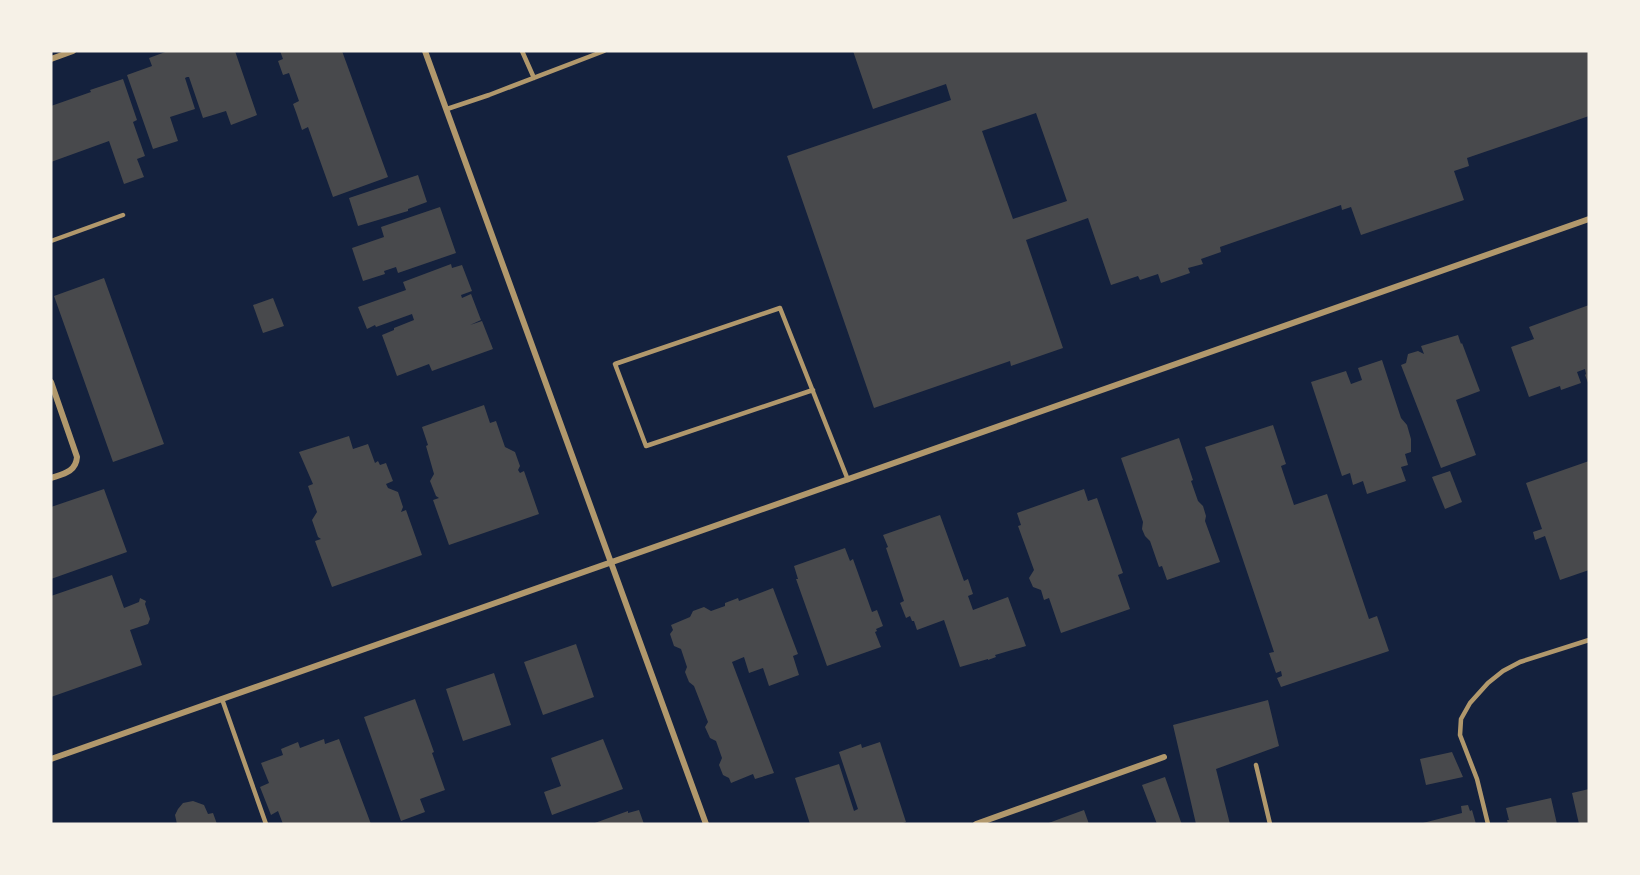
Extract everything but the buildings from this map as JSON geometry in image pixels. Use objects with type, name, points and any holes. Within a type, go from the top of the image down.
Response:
[{"type":"street","points":[[51,59],[73,51]]},
{"type":"street","points":[[425,51],[706,824]]},
{"type":"street","points":[[51,759],[1589,219]]},
{"type":"street","points":[[51,382],[77,457],[77,464],[69,472],[51,478]]},
{"type":"street","points":[[976,824],[1164,757]]},
{"type":"lane","points":[[522,51],[534,78]]},
{"type":"lane","points":[[447,109],[604,51]]},
{"type":"lane","points":[[51,241],[123,215]]},
{"type":"lane","points":[[813,390],[646,446],[615,364],[780,308],[813,390],[848,480]]},
{"type":"lane","points":[[1488,824],[1477,778],[1460,735],[1461,719],[1470,703],[1503,671],[1520,662],[1589,640]]},
{"type":"lane","points":[[222,699],[266,824]]},
{"type":"lane","points":[[1256,765],[1270,824]]}]
